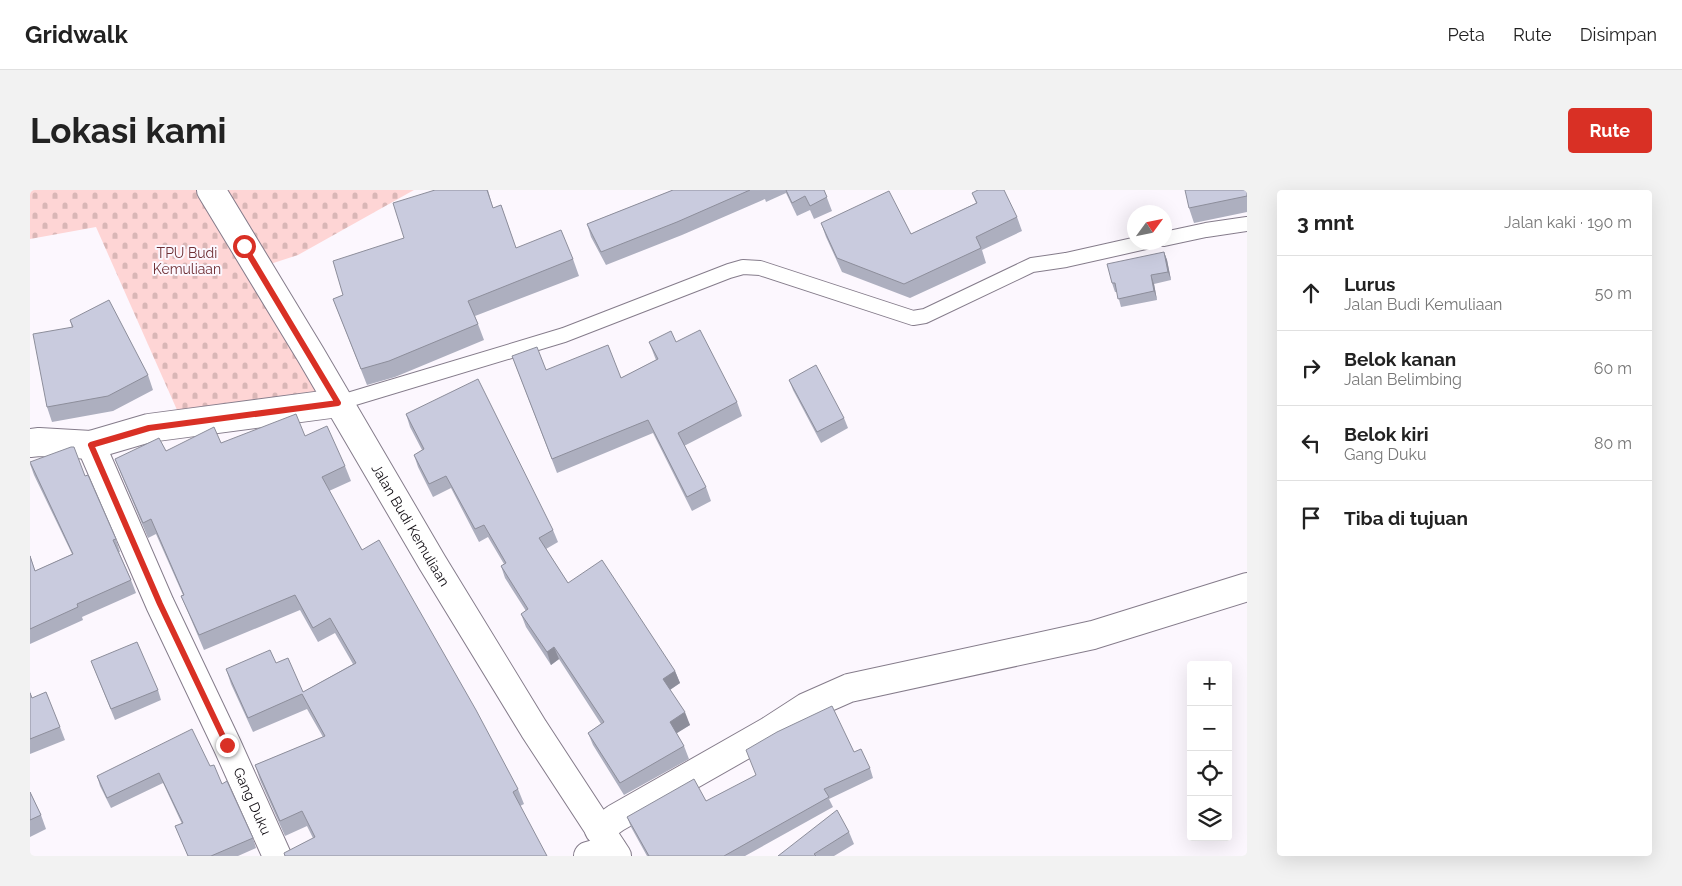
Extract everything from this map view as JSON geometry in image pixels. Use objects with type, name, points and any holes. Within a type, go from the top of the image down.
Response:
[{"type":"street","name":"Jalan Budi Kemuliaan","points":[[211,190],[604,848]]},
{"type":"street","points":[[30,443],[91,445],[149,428],[338,403]]},
{"type":"street","name":"Gang Duku","points":[[91,445],[160,604],[277,856]]},
{"type":"street","points":[[604,848],[616,818],[769,731],[806,707],[849,688],[1093,635],[1247,587]]},
{"type":"lane","points":[[1172,238],[1247,224]]},
{"type":"lane","points":[[338,403],[564,335],[729,271],[743,268],[760,268],[913,318],[925,316],[1032,265],[1066,260],[1127,246]]},
{"type":"green space","name":"TPU Budi Kemuliaan","points":[[30,190],[414,190],[298,255],[258,268],[330,390],[181,419],[96,227],[30,239]]},
{"type":"building","points":[[435,190],[487,190],[493,208],[501,205],[516,248],[561,230],[573,259],[468,301],[478,324],[389,361],[361,369],[333,299],[343,295],[333,261],[404,238],[393,203]]},
{"type":"building","points":[[673,190],[750,190],[601,252],[587,224]]},
{"type":"building","points":[[786,190],[824,190],[827,197],[810,206],[805,196],[792,203]]},
{"type":"building","points":[[978,190],[1004,190],[1017,217],[976,237],[981,248],[904,284],[837,258],[821,223],[889,191],[911,234],[977,203],[972,193]]},
{"type":"building","points":[[1185,190],[1247,190],[1247,196],[1189,208]]},
{"type":"building","points":[[1164,252],[1168,272],[1151,275],[1154,291],[1118,299],[1115,283],[1112,283],[1107,264]]},
{"type":"building","points":[[109,300],[148,375],[108,396],[47,407],[33,334],[73,327],[70,320]]},
{"type":"building","points":[[700,330],[737,402],[678,433],[706,487],[687,497],[648,420],[552,459],[512,356],[537,347],[546,370],[608,345],[621,378],[658,359],[649,342],[671,331],[676,342]]},
{"type":"building","points":[[816,365],[844,418],[817,432],[789,380]]},
{"type":"building","points":[[478,379],[553,530],[539,538],[568,583],[602,560],[675,671],[663,679],[685,712],[670,722],[684,746],[620,783],[588,733],[604,722],[554,647],[547,652],[521,614],[528,609],[501,566],[506,563],[484,525],[475,529],[446,476],[429,484],[414,455],[424,449],[406,414]]},
{"type":"building","points":[[296,414],[305,436],[327,426],[345,466],[322,477],[362,550],[379,540],[476,710],[518,789],[513,792],[547,856],[285,856],[284,853],[315,837],[302,811],[280,821],[255,765],[325,736],[302,694],[248,718],[226,669],[270,650],[276,663],[288,658],[303,692],[356,663],[330,618],[313,628],[295,595],[199,635],[181,596],[184,595],[151,519],[143,523],[115,459],[159,438],[166,451],[214,427],[221,443]]},
{"type":"building","points":[[74,447],[85,476],[88,475],[116,539],[113,540],[131,580],[77,604],[78,607],[30,629],[30,556],[35,571],[73,554],[30,462]]},
{"type":"building","points":[[137,642],[158,690],[111,709],[91,661]]},
{"type":"building","points":[[46,692],[60,727],[30,739],[30,693],[32,698]]},
{"type":"building","points":[[832,706],[854,752],[861,749],[870,768],[824,789],[829,797],[724,856],[649,856],[627,817],[694,779],[706,801],[756,775],[746,750],[777,732]]},
{"type":"building","points":[[192,729],[210,766],[214,765],[222,784],[227,781],[253,838],[211,856],[188,856],[175,826],[183,823],[159,773],[107,798],[97,776]]},
{"type":"building","points":[[30,792],[41,815],[30,820]]},
{"type":"building","points":[[837,810],[849,832],[814,854],[816,856],[778,856]]},
{"type":"route","points":[[227,745],[160,604],[91,445],[149,428],[338,403],[244,246]]}]
